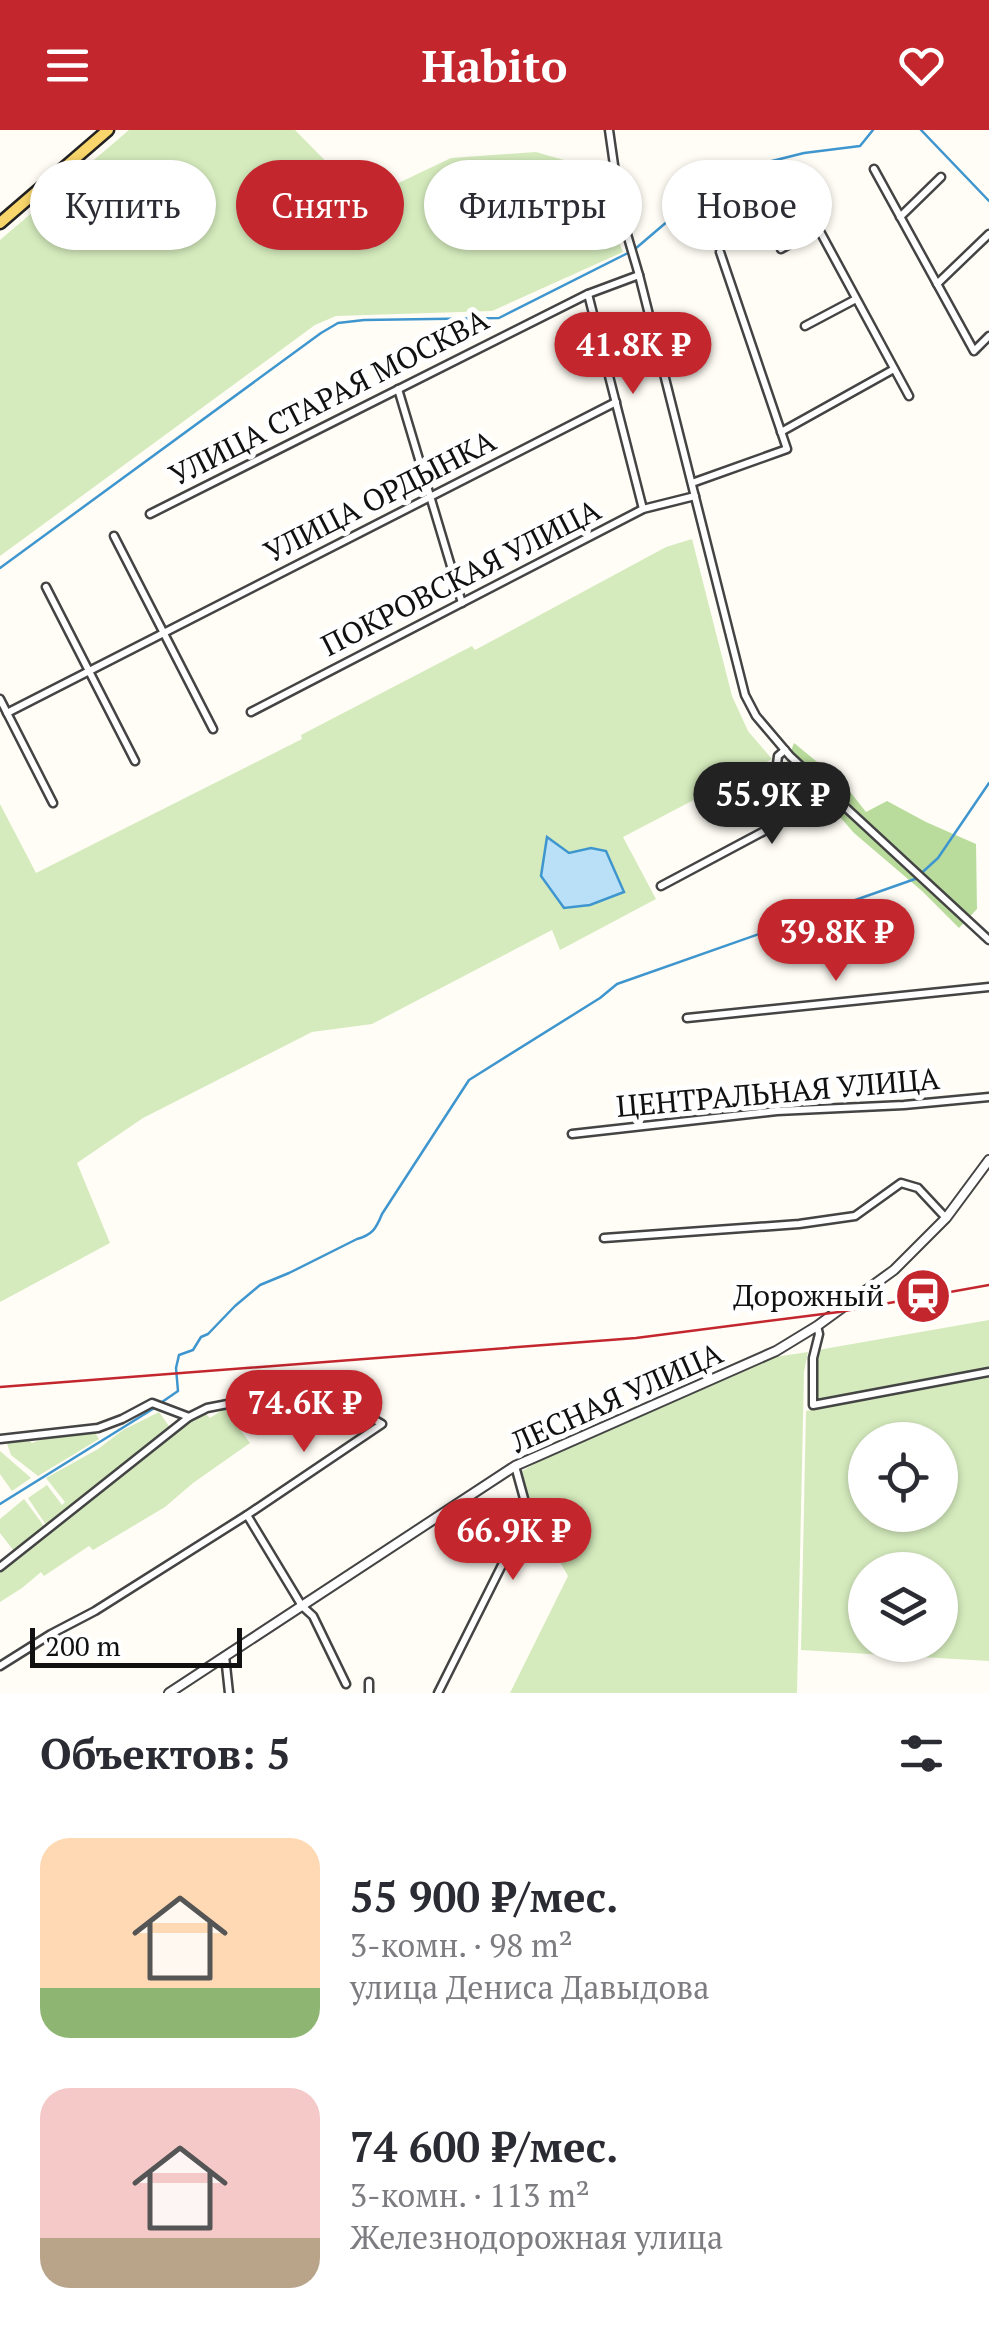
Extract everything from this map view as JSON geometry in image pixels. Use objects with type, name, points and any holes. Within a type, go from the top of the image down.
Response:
[{"type":"main road","points":[[0,223],[108,130]]},
{"type":"street","points":[[610,130],[621,214],[746,695],[756,716],[785,750],[989,940]]},
{"type":"street","points":[[874,169],[974,351],[989,336]]},
{"type":"street","points":[[900,217],[940,177]]},
{"type":"street","points":[[938,284],[989,234]]},
{"type":"street","points":[[830,250],[909,396]]},
{"type":"street","points":[[692,483],[786,450],[720,252]]},
{"type":"street","name":"УЛИЦА СТАРАЯ МОСКВА","points":[[150,514],[588,294],[639,275]]},
{"type":"street","points":[[588,294],[643,509]]},
{"type":"street","points":[[806,326],[856,299]]},
{"type":"street","points":[[781,432],[894,369]]},
{"type":"street","points":[[398,388],[462,603]]},
{"type":"street","name":"УЛИЦА ОРДЫНКА","points":[[7,713],[616,402]]},
{"type":"street","name":"ПОКРОВСКАЯ УЛИЦА","points":[[251,712],[643,509],[696,496]]},
{"type":"street","points":[[114,536],[213,729]]},
{"type":"street","points":[[46,587],[135,762]]},
{"type":"street","points":[[0,700],[53,803]]},
{"type":"street","points":[[660,886],[798,812],[775,780],[778,756],[785,750]]},
{"type":"street","points":[[687,1018],[989,986]]},
{"type":"street","name":"ЦЕНТРАЛЬНАЯ УЛИЦА","points":[[572,1134],[777,1111],[989,1098]]},
{"type":"street","name":"ЛЕСНАЯ УЛИЦА","points":[[168,1693],[514,1466],[776,1351],[818,1326],[894,1270],[946,1218],[989,1160]]},
{"type":"street","points":[[604,1238],[799,1224],[855,1216],[901,1182],[918,1188],[946,1218]]},
{"type":"street","points":[[818,1326],[812,1358],[813,1404],[989,1372]]},
{"type":"street","points":[[0,1567],[189,1416],[208,1408],[243,1401],[320,1398],[346,1403],[382,1424],[247,1515],[0,1666]]},
{"type":"street","points":[[0,1439],[98,1428],[152,1402],[189,1416]]},
{"type":"street","points":[[438,1693],[528,1512],[514,1466]]},
{"type":"street","points":[[247,1515],[302,1606],[313,1616],[346,1684]]},
{"type":"street","points":[[225,1655],[229,1693]]},
{"type":"street","points":[[369,1693],[370,1682]]},
{"type":"green space","points":[[129,130],[295,130],[324,160],[236,160],[236,250],[404,250],[404,180],[424,171],[424,250],[623,252],[492,311],[336,316],[315,325],[0,556],[0,240],[30,214],[30,250],[216,250],[216,160],[94,160]]},
{"type":"green space","points":[[536,152],[564,160],[447,160],[451,158]]},
{"type":"green space","points":[[692,539],[732,696],[748,731],[772,759],[623,837],[656,899],[560,950],[552,930],[372,1024],[312,1032],[143,1118],[77,1163],[110,1243],[0,1302],[0,804],[36,873],[302,739],[301,735],[472,646],[475,650],[666,547]]},
{"type":"green space","points":[[794,743],[844,784],[866,812],[887,801],[976,844],[977,909],[959,928],[854,833],[833,809],[783,772]]},
{"type":"green space","points":[[989,1320],[989,1367],[817,1400],[818,1350]]},
{"type":"green space","points":[[808,1352],[804,1372],[797,1693],[510,1693],[568,1576],[512,1477],[577,1439],[768,1358]]},
{"type":"green space","points":[[989,1376],[989,1661],[958,1659],[958,1552],[848,1552],[848,1653],[801,1650],[806,1411]]},
{"type":"green space","points":[[227,1407],[237,1411],[242,1423],[238,1427],[250,1443],[165,1507],[93,1550],[89,1546],[44,1576],[41,1572],[0,1602],[0,1572],[189,1422],[206,1414],[210,1418]]},
{"type":"green space","points":[[159,1412],[171,1429],[46,1525],[28,1498],[47,1485],[62,1505],[65,1502],[46,1478]]},
{"type":"green space","points":[[94,1431],[99,1439],[38,1476],[11,1455],[6,1441],[28,1439],[32,1443],[56,1434]]},
{"type":"green space","points":[[0,1451],[31,1478],[12,1491],[0,1474]]},
{"type":"green space","points":[[24,1499],[44,1526],[14,1551],[0,1533],[0,1519]]},
{"type":"water","points":[[547,837],[569,853],[591,848],[606,851],[624,892],[590,905],[564,908],[541,876]]},
{"type":"waterway","points":[[642,243],[682,209],[715,188],[772,161],[860,146],[873,130]]},
{"type":"waterway","points":[[921,130],[989,201]]},
{"type":"waterway","points":[[0,568],[338,323],[499,318],[628,253]]},
{"type":"waterway","points":[[162,1402],[178,1391],[179,1355],[193,1350],[201,1337],[260,1285],[373,1231],[469,1080],[617,984],[915,879],[938,858],[989,783]]},
{"type":"waterway","points":[[0,1504],[156,1407]]},
{"type":"railway","points":[[0,1387],[636,1338],[839,1312],[989,1285]]},
{"type":"place","name":"Дорожный","points":[[923,1296]]}]
